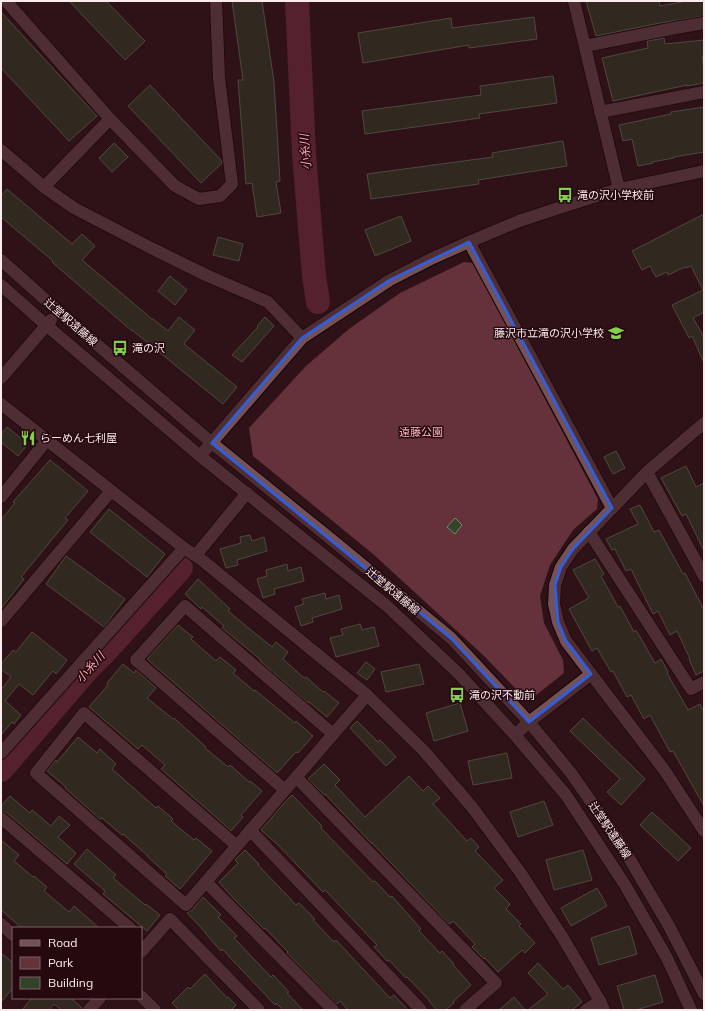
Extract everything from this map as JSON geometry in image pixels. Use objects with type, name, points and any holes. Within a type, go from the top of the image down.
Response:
[{"type":"street","points":[[6,1],[110,119],[175,186],[199,199],[220,196],[232,184],[219,78],[216,1]]},
{"type":"street","points":[[574,1],[619,189]]},
{"type":"street","points":[[585,46],[704,23]]},
{"type":"street","points":[[600,112],[704,92]]},
{"type":"street","points":[[44,187],[110,119]]},
{"type":"street","points":[[1,150],[44,187],[74,208],[208,276],[268,302],[302,338]]},
{"type":"street","points":[[200,456],[302,338],[390,280],[469,242],[556,209],[619,189],[704,171]]},
{"type":"street","points":[[469,242],[612,508]]},
{"type":"street","name":"辻堂駅遠藤線","points":[[1,260],[212,443],[450,638],[529,722],[572,773],[622,846],[669,926],[704,994]]},
{"type":"street","name":"辻堂駅遠藤線","points":[[1,285],[200,456],[387,606],[458,673],[515,735],[566,795],[625,885],[667,958],[691,1010]]},
{"type":"street","points":[[1,378],[58,311]]},
{"type":"street","points":[[1,404],[184,548],[196,555],[367,694],[424,751],[472,808],[520,872],[563,938],[602,1005],[586,1010]]},
{"type":"street","points":[[704,423],[647,472],[573,549],[561,567],[555,585],[554,604],[558,622],[566,641],[665,771],[704,831]]},
{"type":"street","points":[[1,496],[47,440]]},
{"type":"street","points":[[647,472],[704,576]]},
{"type":"street","points":[[1,621],[111,491]]},
{"type":"street","points":[[196,555],[247,493]]},
{"type":"street","points":[[589,532],[691,689],[704,682]]},
{"type":"street","points":[[1,753],[184,548]]},
{"type":"street","points":[[285,790],[136,660],[185,606],[333,734]]},
{"type":"street","points":[[515,735],[529,722],[591,674]]},
{"type":"street","points":[[237,846],[84,713],[36,773],[186,905],[237,846],[367,694]]},
{"type":"street","points":[[296,777],[496,983],[465,1010]]},
{"type":"street","points":[[1,818],[129,927]]},
{"type":"street","points":[[250,830],[421,1010]]},
{"type":"street","points":[[206,882],[333,1010]]},
{"type":"street","points":[[144,944],[170,919],[259,1010]]},
{"type":"street","points":[[1,924],[12,934]]},
{"type":"street","points":[[142,997],[155,1010]]},
{"type":"highlighted area","points":[[469,242],[612,508],[573,549],[561,567],[555,585],[558,622],[566,641],[591,674],[529,722],[451,638],[212,443],[302,338],[390,280]]},
{"type":"green space","name":"遠藤公園","points":[[464,262],[473,263],[598,499],[597,509],[573,530],[550,565],[540,596],[544,623],[563,660],[564,673],[535,696],[520,693],[482,654],[373,554],[253,456],[249,428],[306,366],[349,329],[400,293]]},
{"type":"building","points":[[69,1],[106,1],[145,41],[125,60]]},
{"type":"building","points":[[232,1],[262,1],[274,82],[280,181],[276,182],[281,213],[257,217],[252,183],[246,184],[238,80],[243,80]]},
{"type":"building","points":[[586,1],[659,1],[660,6],[687,1],[704,1],[704,16],[596,36]]},
{"type":"building","points":[[1,12],[97,116],[69,141],[1,68]]},
{"type":"building","points":[[534,17],[537,39],[469,48],[469,45],[363,63],[358,33],[451,18],[452,28]]},
{"type":"building","points":[[664,38],[665,44],[704,40],[704,56],[702,56],[704,83],[687,85],[613,101],[602,58],[648,48],[647,41]]},
{"type":"building","points":[[553,76],[557,103],[479,114],[480,118],[365,134],[362,111],[481,95],[480,86]]},
{"type":"building","points":[[150,85],[221,160],[222,163],[201,183],[128,106]]},
{"type":"building","points":[[704,107],[704,152],[674,157],[638,166],[632,139],[623,141],[619,125],[671,114],[671,112]]},
{"type":"building","points":[[563,141],[567,166],[478,180],[479,184],[371,199],[367,174],[493,157],[492,153]]},
{"type":"building","points":[[114,143],[128,157],[112,172],[99,158]]},
{"type":"building","points":[[7,189],[72,244],[82,234],[95,246],[82,260],[168,331],[179,317],[195,330],[184,344],[237,387],[223,404],[132,331],[1,217],[1,196]]},
{"type":"building","points":[[704,214],[704,312],[693,318],[704,337],[704,363],[692,336],[689,338],[672,305],[703,290],[691,266],[685,267],[668,275],[667,272],[656,277],[650,266],[642,270],[632,251]]},
{"type":"building","points":[[401,216],[411,241],[375,256],[365,230]]},
{"type":"building","points":[[218,237],[243,244],[239,261],[213,255]]},
{"type":"building","points":[[170,276],[187,290],[175,305],[158,291]]},
{"type":"building","points":[[265,317],[274,326],[242,362],[232,355],[258,327],[257,326]]},
{"type":"building","points":[[7,427],[28,444],[18,456],[1,442],[1,434]]},
{"type":"building","points":[[616,451],[625,468],[613,474],[604,457]]},
{"type":"building","points":[[50,460],[88,491],[65,518],[68,520],[21,577],[24,579],[1,609],[1,520],[15,503],[13,502]]},
{"type":"building","points":[[686,466],[696,487],[704,483],[704,551],[686,514],[682,516],[661,478]]},
{"type":"building","points":[[640,505],[654,532],[659,530],[683,574],[685,573],[704,610],[704,671],[696,675],[677,631],[670,635],[658,611],[653,614],[631,569],[626,571],[615,549],[612,550],[606,539],[638,524],[630,509]]},
{"type":"building","points":[[109,509],[165,554],[147,577],[90,532]]},
{"type":"building","points":[[455,518],[462,525],[455,534],[447,527]]},
{"type":"building","points":[[250,535],[252,541],[264,537],[267,551],[237,560],[238,565],[226,568],[220,549],[241,543],[240,537]]},
{"type":"building","points":[[66,556],[125,599],[104,627],[46,584]]},
{"type":"building","points":[[595,559],[604,574],[601,576],[618,607],[620,606],[634,632],[636,630],[655,663],[661,659],[668,672],[667,673],[688,710],[700,704],[704,712],[704,806],[673,751],[670,752],[650,715],[644,719],[631,695],[627,697],[613,671],[611,672],[597,648],[592,651],[569,609],[589,598],[573,570]]},
{"type":"building","points":[[287,564],[288,571],[301,567],[304,581],[274,589],[275,594],[263,598],[257,579],[267,576],[266,570]]},
{"type":"building","points":[[198,579],[230,609],[228,611],[252,631],[272,647],[276,642],[288,652],[283,659],[304,678],[306,677],[323,692],[324,691],[339,703],[327,717],[309,702],[308,703],[260,661],[261,660],[222,628],[224,626],[202,607],[201,609],[185,594]]},
{"type":"building","points":[[325,593],[326,599],[339,595],[342,609],[312,618],[313,622],[301,626],[295,607],[304,604],[302,599]]},
{"type":"building","points":[[360,624],[362,630],[374,627],[379,646],[336,657],[330,638],[343,635],[341,629]]},
{"type":"building","points":[[178,625],[193,637],[191,639],[216,661],[220,657],[236,670],[233,673],[254,691],[255,690],[295,723],[296,721],[313,736],[277,773],[147,659]]},
{"type":"building","points":[[32,632],[67,660],[56,674],[53,671],[33,695],[19,684],[5,701],[21,715],[14,724],[12,722],[1,735],[1,690],[11,677],[1,669],[1,664],[13,650],[16,652]]},
{"type":"building","points":[[366,662],[375,669],[367,680],[357,673]]},
{"type":"building","points":[[123,664],[134,673],[136,670],[156,688],[147,698],[173,719],[174,718],[206,747],[205,748],[228,767],[230,765],[249,782],[250,781],[262,791],[241,815],[243,817],[231,831],[161,769],[165,765],[142,745],[138,749],[89,707],[108,685],[107,683]]},
{"type":"building","points":[[419,664],[424,684],[386,692],[381,672]]},
{"type":"building","points":[[460,703],[468,731],[434,741],[426,713]]},
{"type":"building","points":[[583,718],[645,779],[621,805],[607,792],[620,779],[570,731]]},
{"type":"building","points":[[357,721],[378,742],[380,740],[396,757],[386,766],[350,728]]},
{"type":"building","points":[[78,737],[97,753],[100,749],[116,764],[112,769],[156,808],[158,806],[173,819],[171,821],[194,840],[196,838],[212,851],[180,889],[165,876],[167,874],[148,856],[123,834],[122,835],[102,818],[100,819],[47,771],[56,760],[57,762]]},
{"type":"building","points":[[507,753],[512,778],[473,785],[468,761]]},
{"type":"building","points":[[324,764],[340,780],[335,785],[365,817],[409,776],[423,791],[428,786],[440,798],[433,804],[467,841],[471,838],[479,847],[475,851],[503,880],[494,888],[510,904],[506,909],[521,924],[519,926],[535,943],[525,953],[522,950],[498,972],[472,947],[475,944],[453,921],[449,924],[325,794],[324,795],[308,779]]},
{"type":"building","points":[[292,795],[322,826],[321,828],[373,882],[375,881],[390,897],[392,896],[421,929],[419,931],[440,953],[442,951],[471,985],[446,1010],[437,1010],[407,977],[406,978],[389,960],[387,961],[374,947],[377,945],[325,890],[323,892],[276,843],[261,830]]},
{"type":"building","points":[[10,796],[30,813],[32,810],[51,826],[59,816],[70,825],[58,837],[76,853],[67,864],[6,812],[1,811],[1,806]]},
{"type":"building","points":[[544,801],[553,825],[518,837],[510,812]]},
{"type":"building","points":[[652,812],[691,848],[678,861],[640,825]]},
{"type":"building","points":[[1,840],[19,855],[14,861],[47,887],[44,891],[69,912],[74,906],[98,927],[21,927],[1,910]]},
{"type":"building","points":[[87,849],[116,875],[113,878],[145,905],[146,904],[160,915],[147,931],[103,894],[105,891],[74,864]]},
{"type":"building","points":[[245,850],[296,905],[299,903],[315,919],[313,920],[334,942],[336,940],[390,998],[394,995],[408,1010],[348,1010],[340,1001],[337,1004],[219,882],[238,863],[235,860]]},
{"type":"building","points":[[583,850],[592,880],[554,890],[546,860]]},
{"type":"building","points":[[597,888],[607,906],[571,926],[561,908]]},
{"type":"building","points":[[203,897],[221,915],[218,917],[237,936],[234,938],[271,977],[273,975],[303,1010],[283,1010],[276,1003],[275,1005],[222,949],[221,951],[187,913],[192,910]]},
{"type":"building","points":[[629,926],[637,954],[599,965],[591,938]]},
{"type":"building","points":[[1,953],[12,962],[12,989],[1,1002]]},
{"type":"building","points":[[538,963],[563,989],[568,985],[582,1002],[572,1010],[528,1010],[548,994],[528,973]]},
{"type":"building","points":[[205,974],[227,998],[228,997],[236,1005],[231,1010],[179,1010],[172,1003],[188,987],[190,989]]},
{"type":"building","points":[[655,975],[663,1002],[636,1010],[624,1010],[617,986]]},
{"type":"building","points":[[514,997],[525,1010],[499,1010]]},
{"type":"building","points":[[31,999],[72,999],[82,1008],[82,1010],[62,1010],[54,1004],[49,1010],[22,1010]]},
{"type":"waterway","name":"小糸川","points":[[297,1],[304,154],[314,276],[318,302]]},
{"type":"waterway","name":"小糸川","points":[[1,770],[87,670],[181,568]]},
{"type":"place","name":"滝の沢小学校前","points":[[565,195]]},
{"type":"place","name":"藤沢市立滝の沢小学校","points":[[616,333]]},
{"type":"place","name":"滝の沢","points":[[120,348]]},
{"type":"place","name":"らーめん七利屋","points":[[28,438]]},
{"type":"place","name":"滝の沢不動前","points":[[457,695]]}]
